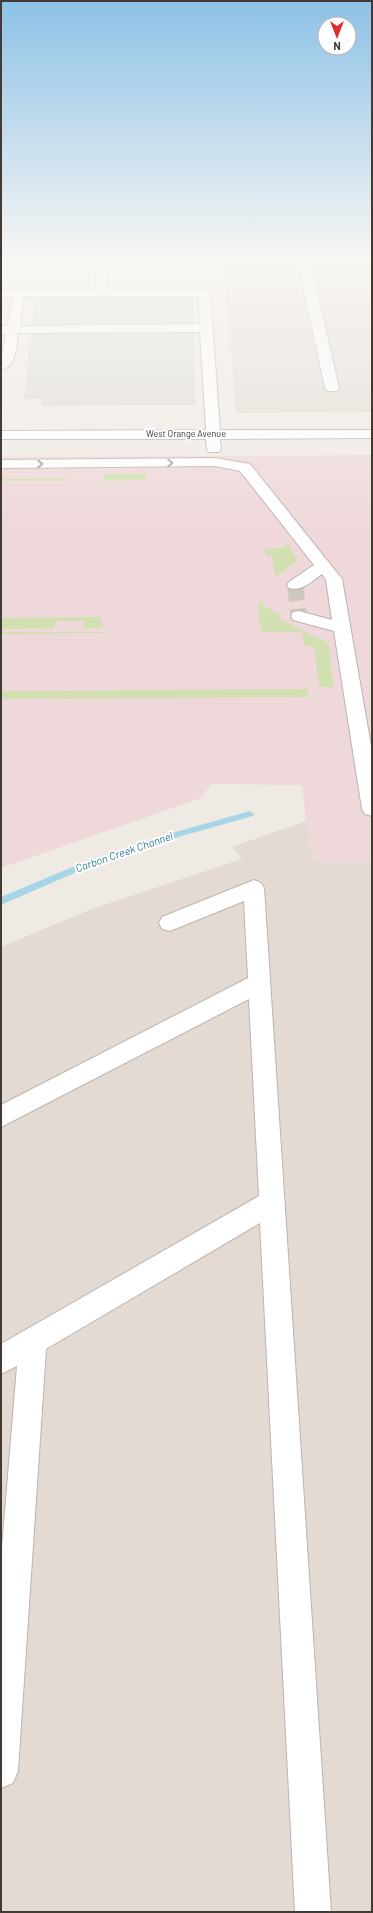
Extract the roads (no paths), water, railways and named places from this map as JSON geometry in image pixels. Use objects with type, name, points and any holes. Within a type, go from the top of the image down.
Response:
[{"type":"street","points":[[1,366],[8,360],[8,351]]},
{"type":"street","points":[[208,351],[212,434],[215,462]]},
{"type":"street","points":[[324,351],[332,388]]},
{"type":"street","name":"West Orange Avenue","points":[[1,435],[372,434]]},
{"type":"street","points":[[1,464],[215,462],[245,467],[334,579],[372,809]]},
{"type":"street","points":[[294,585],[323,566]]},
{"type":"street","points":[[299,616],[342,628]]},
{"type":"street","points":[[170,923],[254,888],[313,1912]]},
{"type":"street","points":[[1,1116],[259,983]]},
{"type":"street","points":[[1,1360],[272,1202]]},
{"type":"street","points":[[1,1771],[33,1341]]},
{"type":"waterway","name":"Carbon Creek Channel","points":[[1,901],[85,865],[168,837],[250,814]]},
{"type":"tunnel","points":[[295,585],[299,616]]}]
